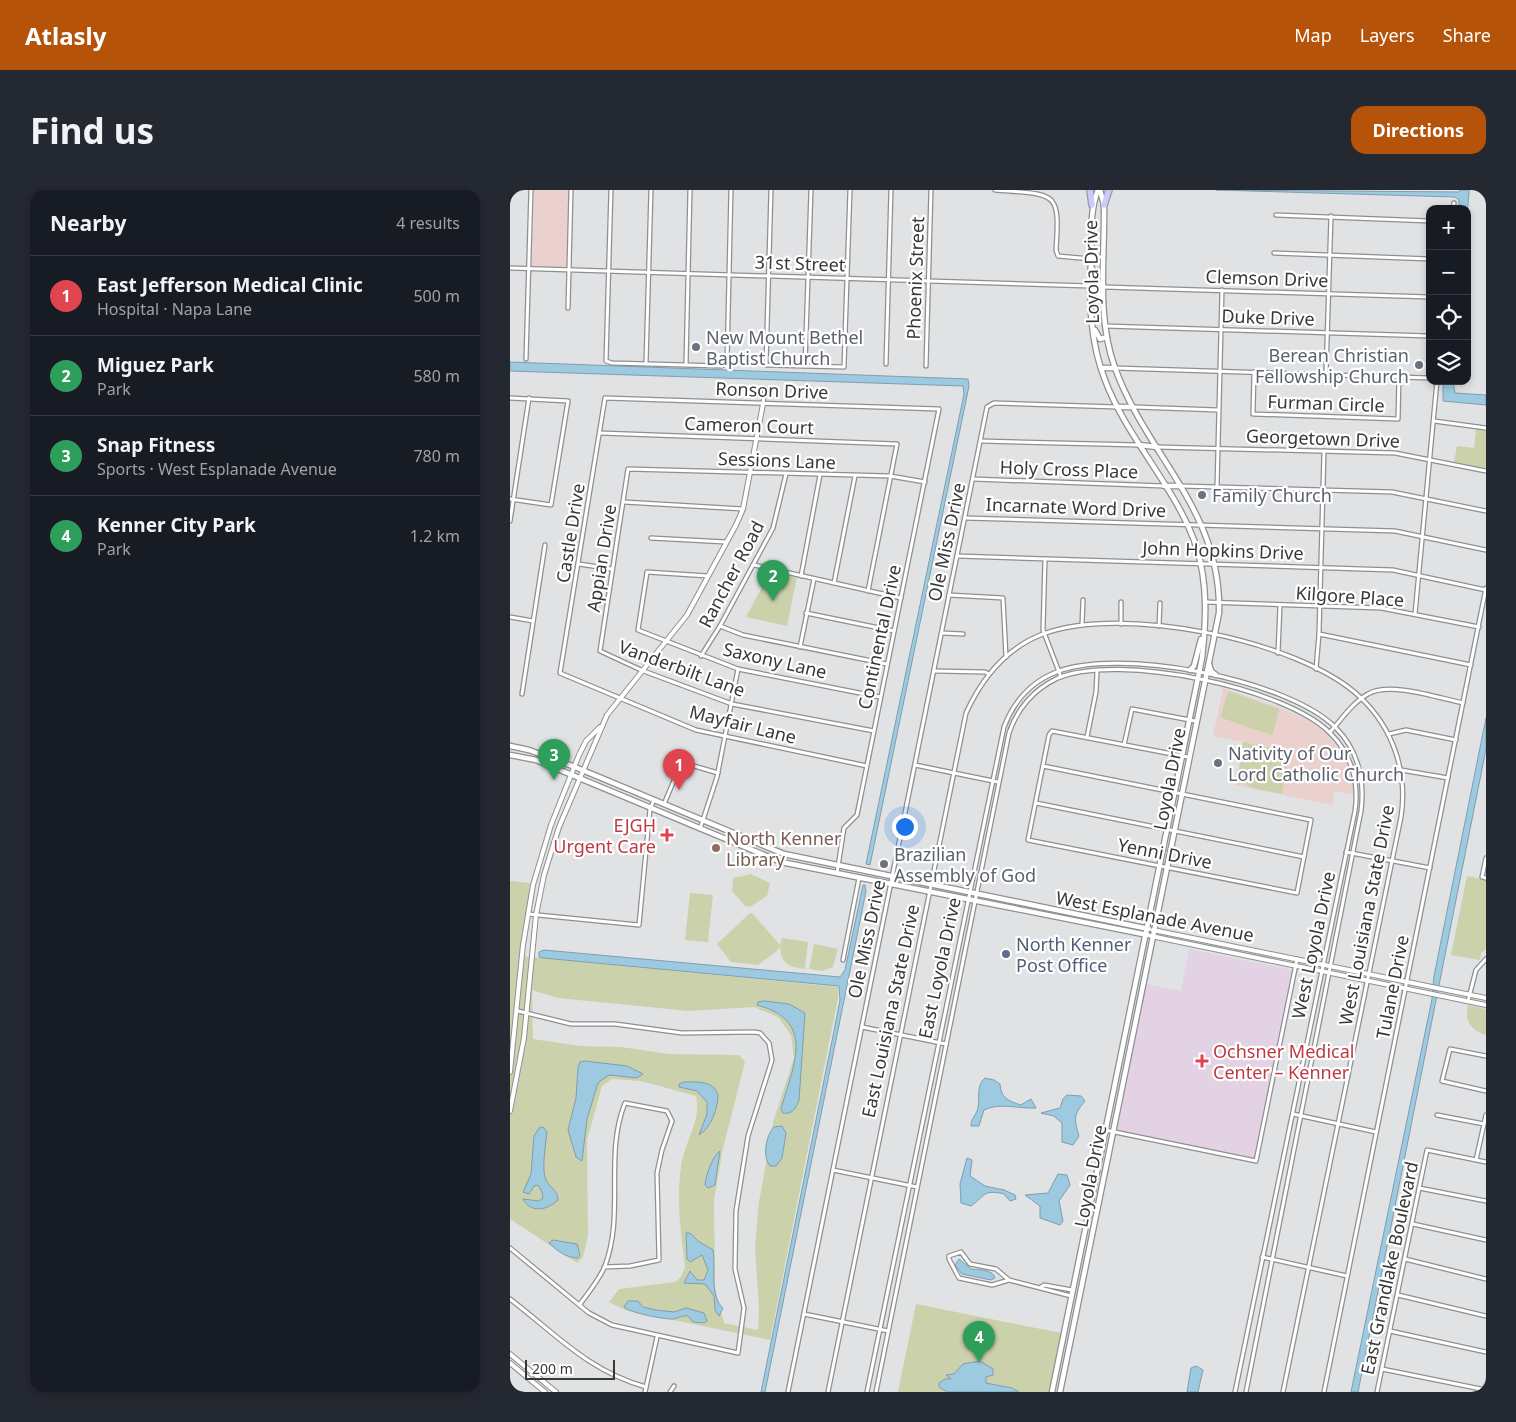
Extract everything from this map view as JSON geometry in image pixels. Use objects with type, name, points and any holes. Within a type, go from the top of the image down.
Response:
[{"type":"highway","points":[[1090,190],[1092,205]]},
{"type":"highway","points":[[1104,205],[1109,190]]},
{"type":"main road","name":"Loyola Drive","points":[[1052,1392],[1199,672],[1205,602],[1201,564],[1187,524],[1117,407],[1101,368],[1091,319],[1090,286],[1092,205],[1099,190]]},
{"type":"main road","name":"Loyola Drive","points":[[1060,1392],[1195,721],[1205,673],[1216,634],[1219,602],[1215,564],[1202,525],[1181,486],[1133,408],[1115,368],[1107,337],[1103,305],[1104,205],[1099,190]]},
{"type":"main road","points":[[1091,261],[1095,281],[1104,286]]},
{"type":"main road","points":[[1090,286],[1097,290],[1103,305]]},
{"type":"main road","points":[[1091,319],[1098,338],[1107,337]]},
{"type":"main road","points":[[1101,368],[1115,368]]},
{"type":"main road","points":[[1117,407],[1133,408]]},
{"type":"main road","points":[[1139,445],[1157,447]]},
{"type":"main road","points":[[1164,486],[1181,486]]},
{"type":"main road","points":[[1190,670],[1194,666],[1203,632]]},
{"type":"main road","points":[[1209,658],[1210,668],[1216,675]]},
{"type":"main road","name":"West Esplanade Avenue","points":[[510,747],[523,748],[575,767],[774,851],[1153,930]]},
{"type":"main road","points":[[511,755],[530,756],[533,752]]},
{"type":"main road","name":"West Esplanade Avenue","points":[[511,755],[536,760],[699,830],[789,864],[1151,936]]},
{"type":"main road","points":[[536,760],[541,757],[553,759]]},
{"type":"main road","points":[[595,785],[609,788],[613,784]]},
{"type":"main road","points":[[607,790],[616,790],[620,787]]},
{"type":"main road","points":[[618,795],[625,791],[640,794]]},
{"type":"main road","points":[[668,816],[674,814],[670,807]]},
{"type":"main road","points":[[682,822],[679,818],[680,815],[687,814]]},
{"type":"main road","points":[[789,864],[797,856]]},
{"type":"main road","points":[[820,861],[822,870]]},
{"type":"main road","points":[[999,906],[1000,899]]},
{"type":"main road","points":[[1034,913],[1035,906]]},
{"type":"main road","points":[[1066,920],[1068,913]]},
{"type":"main road","points":[[1149,915],[1155,916]]},
{"type":"main road","points":[[1099,926],[1100,919]]},
{"type":"main road","points":[[1116,1073],[1124,1075]]},
{"type":"main road","points":[[1095,1181],[1102,1182]]},
{"type":"main road","points":[[1083,1238],[1091,1240]]},
{"type":"main road","points":[[1079,1259],[1086,1261]]},
{"type":"main road","points":[[1066,1320],[1074,1321]]},
{"type":"main road","points":[[1057,1368],[1064,1370]]},
{"type":"street","points":[[526,359],[531,190]]},
{"type":"street","points":[[568,308],[571,190]]},
{"type":"street","points":[[611,190],[606,361],[612,363],[722,366],[727,363],[731,190]]},
{"type":"street","points":[[646,363],[651,190]]},
{"type":"street","points":[[686,364],[690,190]]},
{"type":"street","points":[[771,190],[766,365],[844,367],[850,190]]},
{"type":"street","points":[[805,366],[811,190]]},
{"type":"street","points":[[886,364],[891,190]]},
{"type":"street","name":"Phoenix Street","points":[[926,366],[931,190]]},
{"type":"street","points":[[995,190],[1040,192],[1051,195],[1058,209],[1057,254],[1061,257],[1091,261],[1104,256]]},
{"type":"street","points":[[1276,215],[1426,221]]},
{"type":"street","points":[[1326,374],[1331,216]]},
{"type":"street","points":[[1274,253],[1426,259]]},
{"type":"street","name":"31st Street","points":[[510,268],[1090,286]]},
{"type":"street","name":"Clemson Drive","points":[[1104,286],[1426,297]]},
{"type":"street","points":[[1217,487],[1222,290]]},
{"type":"street","name":"Duke Drive","points":[[1105,326],[1426,336]]},
{"type":"street","points":[[1115,368],[1426,378]]},
{"type":"street","name":"Furman Circle","points":[[1254,372],[1253,414],[1398,419],[1399,377]]},
{"type":"street","points":[[1415,614],[1437,385]]},
{"type":"street","points":[[510,1072],[528,914],[533,885],[551,825],[586,741],[601,726],[620,697],[687,615],[726,542],[742,509],[765,388]]},
{"type":"street","points":[[510,398],[568,400],[552,505],[512,499]]},
{"type":"street","points":[[510,521],[529,398]]},
{"type":"street","name":"Ronson Drive","points":[[605,398],[939,409]]},
{"type":"street","name":"Castle Drive","points":[[560,672],[605,398]]},
{"type":"street","name":"Ole Miss Drive","points":[[788,1392],[916,765],[980,440],[990,404],[1117,407]]},
{"type":"street","points":[[1133,408],[1218,410]]},
{"type":"street","name":"Continental Drive","points":[[837,873],[844,828],[857,815],[939,409]]},
{"type":"street","points":[[1434,421],[1486,428]]},
{"type":"street","name":"Cameron Court","points":[[600,433],[897,444],[890,476]]},
{"type":"street","points":[[980,440],[1139,445]]},
{"type":"street","name":"Georgetown Drive","points":[[1157,447],[1395,453],[1486,471]]},
{"type":"street","points":[[1316,669],[1319,634],[1324,451]]},
{"type":"street","name":"Sessions Lane","points":[[628,469],[890,476],[924,482]]},
{"type":"street","name":"Appian Drive","points":[[600,651],[628,469]]},
{"type":"street","name":"Rancher Road","points":[[701,656],[720,626],[773,528],[786,474]]},
{"type":"street","points":[[801,576],[820,475]]},
{"type":"street","points":[[834,583],[854,476]]},
{"type":"street","points":[[868,591],[890,476]]},
{"type":"street","name":"Holy Cross Place","points":[[973,479],[1164,486]]},
{"type":"street","points":[[1181,486],[1392,492],[1486,511]]},
{"type":"street","points":[[624,502],[742,509]]},
{"type":"street","name":"Incarnate Word Drive","points":[[965,518],[1202,525]]},
{"type":"street","points":[[1202,525],[1395,531],[1486,550]]},
{"type":"street","points":[[651,538],[726,542]]},
{"type":"street","points":[[522,694],[545,545]]},
{"type":"street","name":"John Hopkins Drive","points":[[957,556],[1393,570],[1486,589]]},
{"type":"street","points":[[1045,559],[1044,634],[1061,677]]},
{"type":"street","points":[[579,564],[612,569]]},
{"type":"street","points":[[754,565],[901,598]]},
{"type":"street","name":"Saxony Lane","points":[[708,576],[647,572],[638,630],[738,669],[880,698]]},
{"type":"street","points":[[800,647],[814,579]]},
{"type":"street","name":"Tulane Drive","points":[[1324,1392],[1486,589]]},
{"type":"street","points":[[949,595],[1004,598],[1006,657]]},
{"type":"street","points":[[1082,600],[1082,625]]},
{"type":"street","points":[[1121,602],[1121,624]]},
{"type":"street","name":"Kilgore Place","points":[[1205,602],[1381,608],[1479,627]]},
{"type":"street","points":[[1159,626],[1160,603]]},
{"type":"street","points":[[1278,653],[1280,605]]},
{"type":"street","points":[[806,613],[894,631]]},
{"type":"street","points":[[510,617],[533,621]]},
{"type":"street","name":"East Louisiana State Drive","points":[[828,1392],[953,772],[966,712],[976,692],[989,674],[1006,657],[1044,634],[1082,625],[1121,624],[1159,626],[1216,634]]},
{"type":"street","points":[[720,626],[743,635],[887,664]]},
{"type":"street","points":[[942,633],[963,634]]},
{"type":"street","name":"West Louisiana State Drive","points":[[1216,634],[1278,653],[1345,684],[1362,698],[1382,722],[1389,734],[1401,770],[1402,809],[1283,1392]]},
{"type":"street","points":[[1319,634],[1471,665]]},
{"type":"street","name":"Vanderbilt Lane","points":[[600,651],[641,670],[732,704],[874,731]]},
{"type":"street","name":"East Loyola Drive","points":[[867,1392],[1001,734],[1011,710],[1029,689],[1058,671],[1083,665],[1110,664],[1190,670],[1216,675]]},
{"type":"street","points":[[699,830],[718,773],[738,669]]},
{"type":"street","points":[[934,671],[984,672],[989,674]]},
{"type":"street","points":[[1087,737],[1096,692],[1097,671]]},
{"type":"street","name":"East Loyola Drive","points":[[876,1392],[998,782],[1009,733],[1017,714],[1039,689],[1061,677],[1097,671],[1153,672],[1204,680]]},
{"type":"street","name":"Mayfair Lane","points":[[560,672],[696,730],[726,738],[867,766]]},
{"type":"street","name":"West Loyola Drive","points":[[1216,675],[1290,700],[1318,714],[1335,727],[1355,756],[1363,784],[1362,811],[1246,1392]]},
{"type":"street","name":"West Loyola Drive","points":[[1204,680],[1271,700],[1306,716],[1330,732],[1348,758],[1356,786],[1355,811],[1235,1392]]},
{"type":"street","points":[[1330,732],[1362,698],[1377,690],[1400,690],[1463,703]]},
{"type":"street","points":[[1124,745],[1132,709],[1195,721]]},
{"type":"street","points":[[510,1111],[524,1038],[536,915],[541,886],[558,827],[601,726]]},
{"type":"street","points":[[1389,734],[1406,730],[1456,740]]},
{"type":"street","points":[[1043,766],[1311,820],[1304,857],[1036,802],[1043,766],[1049,736],[1052,732],[1188,757]]},
{"type":"street","points":[[586,741],[594,744]]},
{"type":"street","points":[[664,804],[681,764],[684,763],[718,773]]},
{"type":"street","points":[[916,765],[998,782]]},
{"type":"street","points":[[1401,770],[1448,778]]},
{"type":"street","points":[[528,914],[639,925],[650,809],[654,800]]},
{"type":"street","name":"Yenni Drive","points":[[1036,802],[1028,840],[1296,893],[1304,857]]},
{"type":"street","points":[[551,825],[558,827]]},
{"type":"street","points":[[1346,852],[1430,868]]},
{"type":"street","points":[[1484,878],[1486,858]]},
{"type":"street","points":[[536,874],[544,875]]},
{"type":"street","points":[[843,960],[858,878]]},
{"type":"street","points":[[533,885],[541,886]]},
{"type":"street","name":"West Esplanade Avenue","points":[[1153,930],[1486,998]]},
{"type":"street","name":"West Esplanade Avenue","points":[[1151,936],[1486,1005]]},
{"type":"street","points":[[1105,1130],[1256,1161],[1297,959]]},
{"type":"street","points":[[1468,1001],[1476,970],[1486,959]]},
{"type":"street","points":[[523,960],[531,961]]},
{"type":"street","points":[[510,1248],[589,1313],[612,1325],[656,1337],[738,1353],[744,1314],[735,1269],[737,1202],[748,1136],[772,1060],[769,1043],[760,1034],[754,1032],[682,1034],[615,1024],[571,1024],[518,1011]]},
{"type":"street","points":[[862,1027],[946,1044]]},
{"type":"street","points":[[515,1037],[524,1038]]},
{"type":"street","points":[[1486,1056],[1450,1049],[1442,1082],[1486,1091]]},
{"type":"street","points":[[580,1304],[604,1267],[613,1234],[615,1140],[625,1103],[667,1111],[672,1117],[657,1173],[656,1203],[660,1256],[656,1262],[604,1267]]},
{"type":"street","points":[[1292,1114],[1376,1132]]},
{"type":"street","points":[[1437,1115],[1484,1124]]},
{"type":"street","points":[[1486,1115],[1476,1160],[1486,1162]]},
{"type":"street","name":"East Grandlake Boulevard","points":[[1377,1392],[1427,1150],[1476,1160]]},
{"type":"street","points":[[833,1170],[917,1187]]},
{"type":"street","points":[[1418,1188],[1486,1201]]},
{"type":"street","points":[[1413,1224],[1486,1240]]},
{"type":"street","points":[[1009,1280],[992,1285],[959,1278],[949,1260],[949,1256],[961,1252],[970,1264],[996,1269],[1009,1280],[1071,1296]]},
{"type":"street","points":[[1262,1257],[1347,1276]]},
{"type":"street","points":[[1406,1259],[1486,1278]]},
{"type":"street","points":[[1041,1287],[1044,1285],[1072,1290]]},
{"type":"street","points":[[1398,1295],[1486,1316]]},
{"type":"street","points":[[510,1299],[577,1354],[618,1377],[646,1386]]},
{"type":"street","points":[[804,1314],[888,1331]]},
{"type":"street","points":[[1390,1331],[1486,1352]]},
{"type":"street","points":[[645,1392],[656,1337]]},
{"type":"street","points":[[510,1354],[556,1392]]},
{"type":"street","points":[[510,1363],[545,1392]]},
{"type":"street","points":[[1382,1368],[1486,1390]]},
{"type":"street","points":[[670,1392],[674,1386]]},
{"type":"shaded area","points":[[534,190],[570,190],[567,268],[532,267]]},
{"type":"shaded area","points":[[1223,688],[1279,707],[1305,719],[1326,733],[1344,756],[1352,778],[1354,795],[1335,791],[1332,805],[1234,785],[1243,742],[1213,736]]},
{"type":"shaded area","name":"Ochsner Medical Center – Kenner","points":[[1189,949],[1292,970],[1254,1158],[1115,1130],[1146,984],[1181,991]]},
{"type":"green space","points":[[1476,429],[1486,431],[1486,469],[1454,462],[1457,446],[1474,448]]},
{"type":"green space","points":[[770,572],[797,577],[787,626],[746,617]]},
{"type":"green space","points":[[1228,691],[1279,709],[1273,734],[1271,735],[1222,718],[1221,715]]},
{"type":"green space","points":[[1243,742],[1290,752],[1282,794],[1257,789],[1243,782],[1240,776],[1240,768]]},
{"type":"green space","points":[[751,874],[770,883],[767,896],[750,907],[745,906],[732,891],[733,878]]},
{"type":"green space","points":[[1467,876],[1486,880],[1486,949],[1481,953],[1480,960],[1451,955]]},
{"type":"green space","points":[[510,881],[530,883],[521,956],[838,987],[838,998],[770,1340],[625,1310],[609,1302],[619,1289],[675,1282],[681,1277],[685,1267],[679,1192],[681,1167],[697,1114],[696,1096],[641,1081],[612,1079],[602,1086],[587,1140],[588,1235],[583,1257],[577,1263],[510,1219]],"holes":[[[532,990],[558,998],[689,1011],[754,1007],[778,1017],[791,1035],[794,1058],[774,1119],[759,1202],[755,1248],[759,1307],[758,1330],[724,1323],[715,1288],[714,1200],[723,1148],[745,1062],[739,1055],[669,1054],[621,1047],[580,1046],[533,1039]]]},
{"type":"green space","points":[[690,893],[713,895],[708,942],[685,940]]},
{"type":"green space","points":[[750,913],[753,914],[780,945],[778,950],[758,965],[731,962],[717,944]]},
{"type":"green space","points":[[782,938],[808,942],[805,969],[786,963],[780,951]]},
{"type":"green space","points":[[814,944],[838,949],[833,967],[822,971],[809,969]]},
{"type":"green space","points":[[1468,1005],[1486,1009],[1486,1035],[1480,1033],[1470,1024],[1467,1015]]},
{"type":"green space","points":[[916,1304],[1061,1333],[1049,1392],[898,1392]]},
{"type":"water","points":[[1216,190],[1459,192],[1460,190],[1469,190],[1468,205],[1459,205],[1459,200],[1455,197]]},
{"type":"water","points":[[510,362],[968,379],[969,386],[870,865],[866,864],[964,394],[963,386],[510,371]]},
{"type":"water","points":[[1443,385],[1454,385],[1455,393],[1486,395],[1486,405],[1443,401]]},
{"type":"water","points":[[1486,718],[1486,749],[1358,1392],[1351,1392],[1432,999],[1434,976]]},
{"type":"water","points":[[863,885],[865,885],[866,891],[765,1392],[761,1392],[840,1000],[839,986],[543,958],[539,957],[539,952],[544,950],[840,977],[845,970]]},
{"type":"water","points":[[758,1002],[789,1004],[805,1013],[799,1100],[795,1108],[789,1113],[783,1113],[781,1109],[794,1062],[796,1048],[794,1034],[788,1022],[776,1012],[757,1005]]},
{"type":"water","points":[[580,1062],[627,1066],[643,1074],[637,1078],[609,1075],[599,1082],[587,1119],[582,1161],[576,1157],[568,1130],[576,1098],[578,1067]]},
{"type":"water","points":[[985,1078],[1000,1084],[1002,1093],[1009,1100],[1021,1105],[1031,1099],[1036,1108],[997,1106],[984,1110],[979,1126],[971,1126],[978,1108],[980,1084]]},
{"type":"water","points":[[684,1082],[708,1084],[716,1090],[718,1095],[713,1117],[707,1128],[699,1135],[707,1114],[707,1102],[697,1091],[679,1087],[679,1084]]},
{"type":"water","points":[[1067,1095],[1081,1096],[1085,1101],[1078,1110],[1076,1117],[1079,1136],[1073,1145],[1062,1142],[1062,1123],[1054,1116],[1041,1113],[1060,1108],[1063,1099]]},
{"type":"water","points":[[782,1126],[786,1133],[782,1158],[776,1166],[770,1166],[766,1157],[767,1140],[774,1127]]},
{"type":"water","points":[[543,1127],[547,1132],[544,1163],[546,1180],[557,1194],[558,1200],[545,1208],[535,1209],[526,1204],[523,1199],[539,1201],[543,1198],[538,1185],[534,1186],[529,1194],[523,1192],[531,1174],[534,1136],[539,1128]]},
{"type":"water","points":[[720,1151],[715,1185],[708,1188],[705,1185],[708,1172],[714,1157]]},
{"type":"water","points":[[967,1158],[972,1160],[970,1176],[985,1186],[1004,1190],[1015,1195],[1016,1199],[1010,1201],[1004,1194],[992,1192],[985,1194],[971,1206],[961,1203],[960,1184]]},
{"type":"water","points":[[1058,1174],[1067,1175],[1070,1185],[1059,1201],[1063,1221],[1060,1225],[1040,1218],[1040,1206],[1025,1195],[1048,1193]]},
{"type":"water","points":[[686,1233],[690,1233],[698,1241],[713,1250],[714,1289],[723,1308],[719,1316],[715,1310],[714,1296],[705,1284],[684,1283],[690,1271],[697,1280],[704,1280],[708,1270],[702,1255],[690,1262],[687,1259]]},
{"type":"water","points":[[553,1240],[577,1244],[580,1255],[578,1258],[574,1258],[562,1254],[549,1243]]},
{"type":"water","points":[[959,1259],[971,1269],[988,1271],[995,1278],[991,1280],[962,1274],[955,1265]]},
{"type":"water","points":[[628,1301],[638,1301],[643,1307],[656,1310],[674,1312],[686,1308],[704,1313],[707,1321],[704,1323],[693,1322],[688,1316],[672,1319],[654,1317],[627,1309],[624,1307]]},
{"type":"water","points":[[980,1361],[993,1369],[993,1375],[986,1377],[986,1383],[1012,1388],[1019,1392],[947,1392],[939,1387],[939,1383],[945,1379],[951,1379],[946,1375],[954,1374],[963,1364]]},
{"type":"water","points":[[1196,1366],[1203,1370],[1198,1392],[1187,1392],[1191,1368]]},
{"type":"place","name":"New Mount Bethel Baptist Church","points":[[696,347]]},
{"type":"place","name":"Berean Christian Fellowship Church","points":[[1419,365]]},
{"type":"place","name":"Family Church","points":[[1202,495]]},
{"type":"place","name":"Miguez Park","points":[[773,601]]},
{"type":"place","name":"Nativity of Our Lord Catholic Church","points":[[1218,763]]},
{"type":"place","name":"Snap Fitness","points":[[554,780]]},
{"type":"place","name":"East Jefferson Medical Clinic","points":[[679,790]]},
{"type":"place","name":"EJGH Urgent Care","points":[[667,835]]},
{"type":"place","name":"North Kenner Library","points":[[716,848]]},
{"type":"place","name":"Brazilian Assembly of God","points":[[884,864]]},
{"type":"place","name":"North Kenner Post Office","points":[[1006,954]]},
{"type":"place","name":"Ochsner Medical Center – Kenner","points":[[1202,1061]]},
{"type":"place","name":"Kenner City Park","points":[[979,1362]]}]
